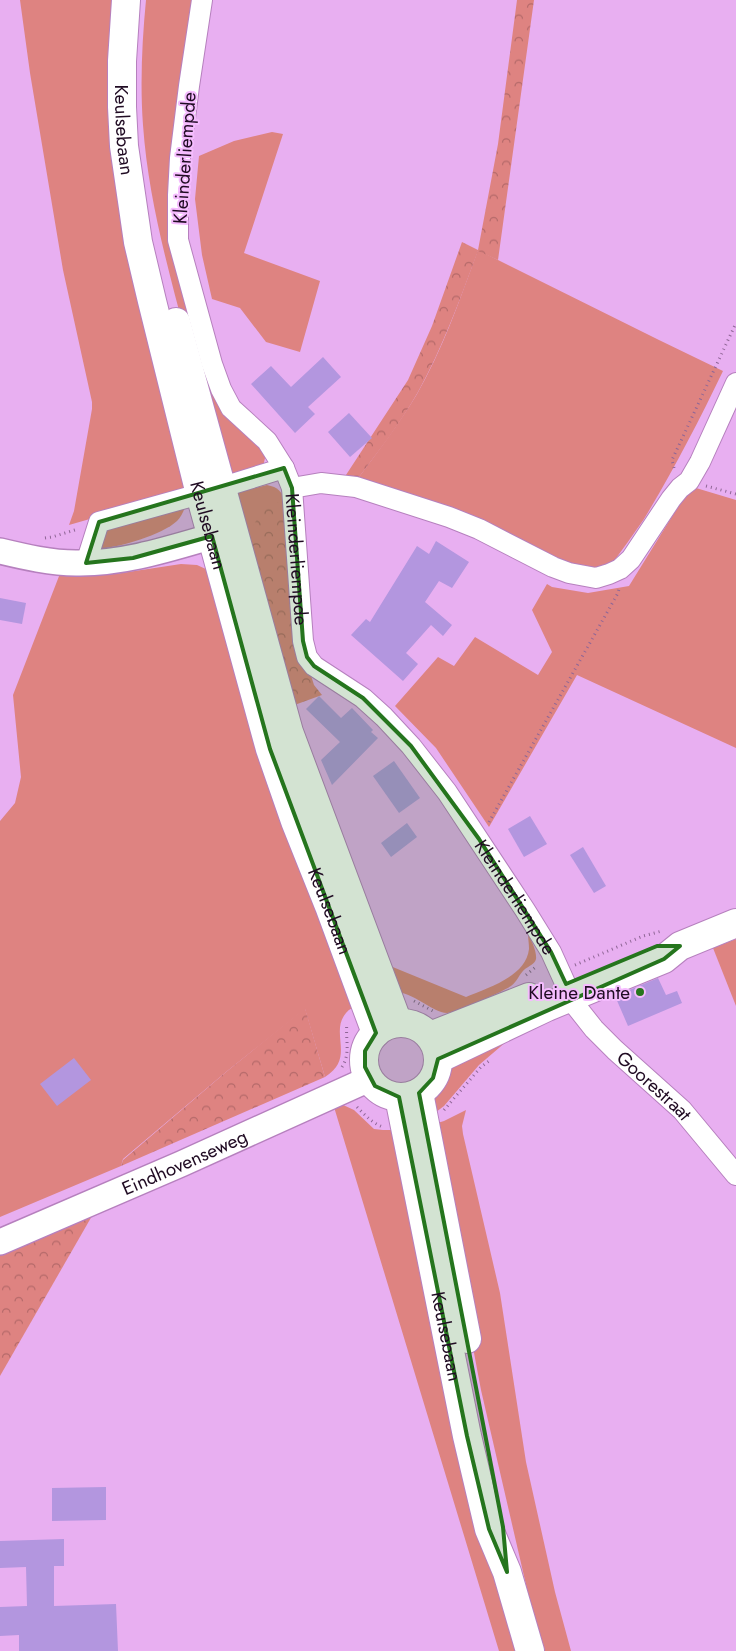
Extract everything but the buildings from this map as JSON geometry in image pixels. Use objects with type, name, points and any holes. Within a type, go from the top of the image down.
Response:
[{"type":"main road","name":"Keulsebaan","points":[[126,0],[122,52],[122,107],[129,182],[140,250],[223,533],[387,1028]]},
{"type":"main road","name":"Keulsebaan","points":[[141,0],[136,59],[137,108],[144,178],[211,491]]},
{"type":"main road","points":[[434,1048],[569,991],[640,952],[657,946],[680,946],[736,924]]},
{"type":"main road","points":[[411,1024],[421,1029],[434,1048],[436,1071],[434,1078],[430,1083],[409,1095],[383,1092],[369,1079],[365,1067],[365,1051],[369,1041],[387,1028],[411,1024]]},
{"type":"main road","name":"Keulsebaan","points":[[409,1095],[404,1124],[469,1445],[489,1529],[507,1572],[530,1651]]},
{"type":"main road","name":"Keulsebaan","points":[[409,1095],[503,1527],[507,1572]]},
{"type":"street","name":"Kleinderliempde","points":[[202,0],[180,158],[178,240],[212,364],[221,389],[231,408],[267,440],[284,468],[292,488],[303,641],[307,657],[314,666],[363,698],[411,746],[447,792],[479,839],[551,952],[569,991]]},
{"type":"street","name":"Kleinderliempde","points":[[292,488],[320,483],[356,487],[449,517],[479,529],[553,567],[570,573],[596,578],[620,569],[631,559],[671,499],[700,462],[736,383]]},
{"type":"street","points":[[86,563],[99,522],[211,491],[284,468]]},
{"type":"street","points":[[0,551],[30,558],[86,563],[133,558],[223,533]]},
{"type":"street","name":"Goorestraat","points":[[569,991],[575,1005],[594,1029],[682,1110],[736,1174]]},
{"type":"street","name":"Eindhovenseweg","points":[[0,1242],[181,1164],[369,1079]]},
{"type":"path","points":[[736,323],[672,460],[684,484],[736,494]]},
{"type":"path","points":[[44,538],[99,522]]},
{"type":"path","points":[[479,839],[618,593],[620,569]]},
{"type":"path","points":[[339,1092],[342,1102],[349,1102],[357,1107],[376,1125],[384,1127],[404,1124]]},
{"type":"highlighted area","points":[[284,468],[292,488],[303,641],[307,657],[314,666],[363,698],[411,746],[479,839],[551,952],[566,984],[657,946],[680,946],[664,959],[438,1059],[433,1078],[419,1093],[503,1527],[507,1572],[489,1529],[467,1436],[399,1097],[375,1086],[365,1067],[365,1051],[376,1033],[270,749],[212,536],[133,558],[86,563],[99,522]]},
{"type":"green space","points":[[20,0],[122,0],[120,24],[187,491],[69,525],[74,511],[92,402],[63,270],[30,73]]},
{"type":"green space","points":[[146,0],[195,0],[173,174],[209,378],[265,452],[263,467],[227,482],[185,333],[159,230],[149,178],[143,125],[142,94]]},
{"type":"green space","points":[[517,0],[534,0],[498,260],[478,251],[443,340],[411,404],[356,481],[344,478],[408,380],[432,326],[462,242],[478,250],[498,144]]},
{"type":"green space","points":[[272,132],[283,134],[244,253],[320,281],[300,352],[266,342],[240,308],[212,299],[202,255],[195,199],[199,156],[234,141]]},
{"type":"green space","points":[[478,250],[723,371],[655,501],[611,565],[588,569],[560,565],[356,481],[403,416],[426,377],[450,323]]},
{"type":"green space","points":[[267,485],[279,491],[286,502],[243,541],[230,494]]},
{"type":"green space","points":[[696,488],[736,500],[736,748],[577,675],[489,827],[436,748],[395,706],[438,657],[454,666],[475,637],[538,675],[552,652],[532,610],[547,584],[552,587],[588,593],[629,586],[689,489]]},
{"type":"green space","points":[[286,502],[298,634],[314,685],[322,695],[289,707],[243,541],[267,504]]},
{"type":"green space","points":[[186,504],[182,515],[177,521],[161,531],[129,543],[99,549],[105,532],[110,528]]},
{"type":"green space","points":[[181,564],[197,565],[208,570],[359,1005],[349,1010],[341,1021],[341,1054],[339,1062],[334,1070],[325,1077],[305,1009],[226,1072],[123,1159],[121,1166],[0,1217],[0,821],[15,803],[21,777],[13,695],[61,571],[84,574],[115,574]]},
{"type":"green space","points":[[528,933],[535,949],[536,959],[513,984],[507,989],[447,1013],[436,1010],[412,996],[398,992],[378,961],[466,997],[504,980],[521,967],[529,949]]},
{"type":"green space","points":[[736,939],[736,1006],[713,948]]},
{"type":"green space","points":[[305,1008],[325,1077],[121,1166],[123,1160],[226,1072]]},
{"type":"green space","points":[[520,1030],[479,1065],[444,1106],[436,1112],[433,1100],[448,1069]]},
{"type":"green space","points":[[341,1104],[354,1110],[374,1129],[396,1130],[521,1651],[499,1651],[334,1107]]},
{"type":"green space","points":[[466,1110],[462,1126],[463,1134],[500,1293],[526,1462],[555,1592],[571,1651],[545,1651],[530,1602],[481,1390],[431,1125]]},
{"type":"green space","points":[[96,1209],[0,1376],[0,1250]]},
{"type":"place","name":"Kleine Dante","points":[[640,992]]}]
